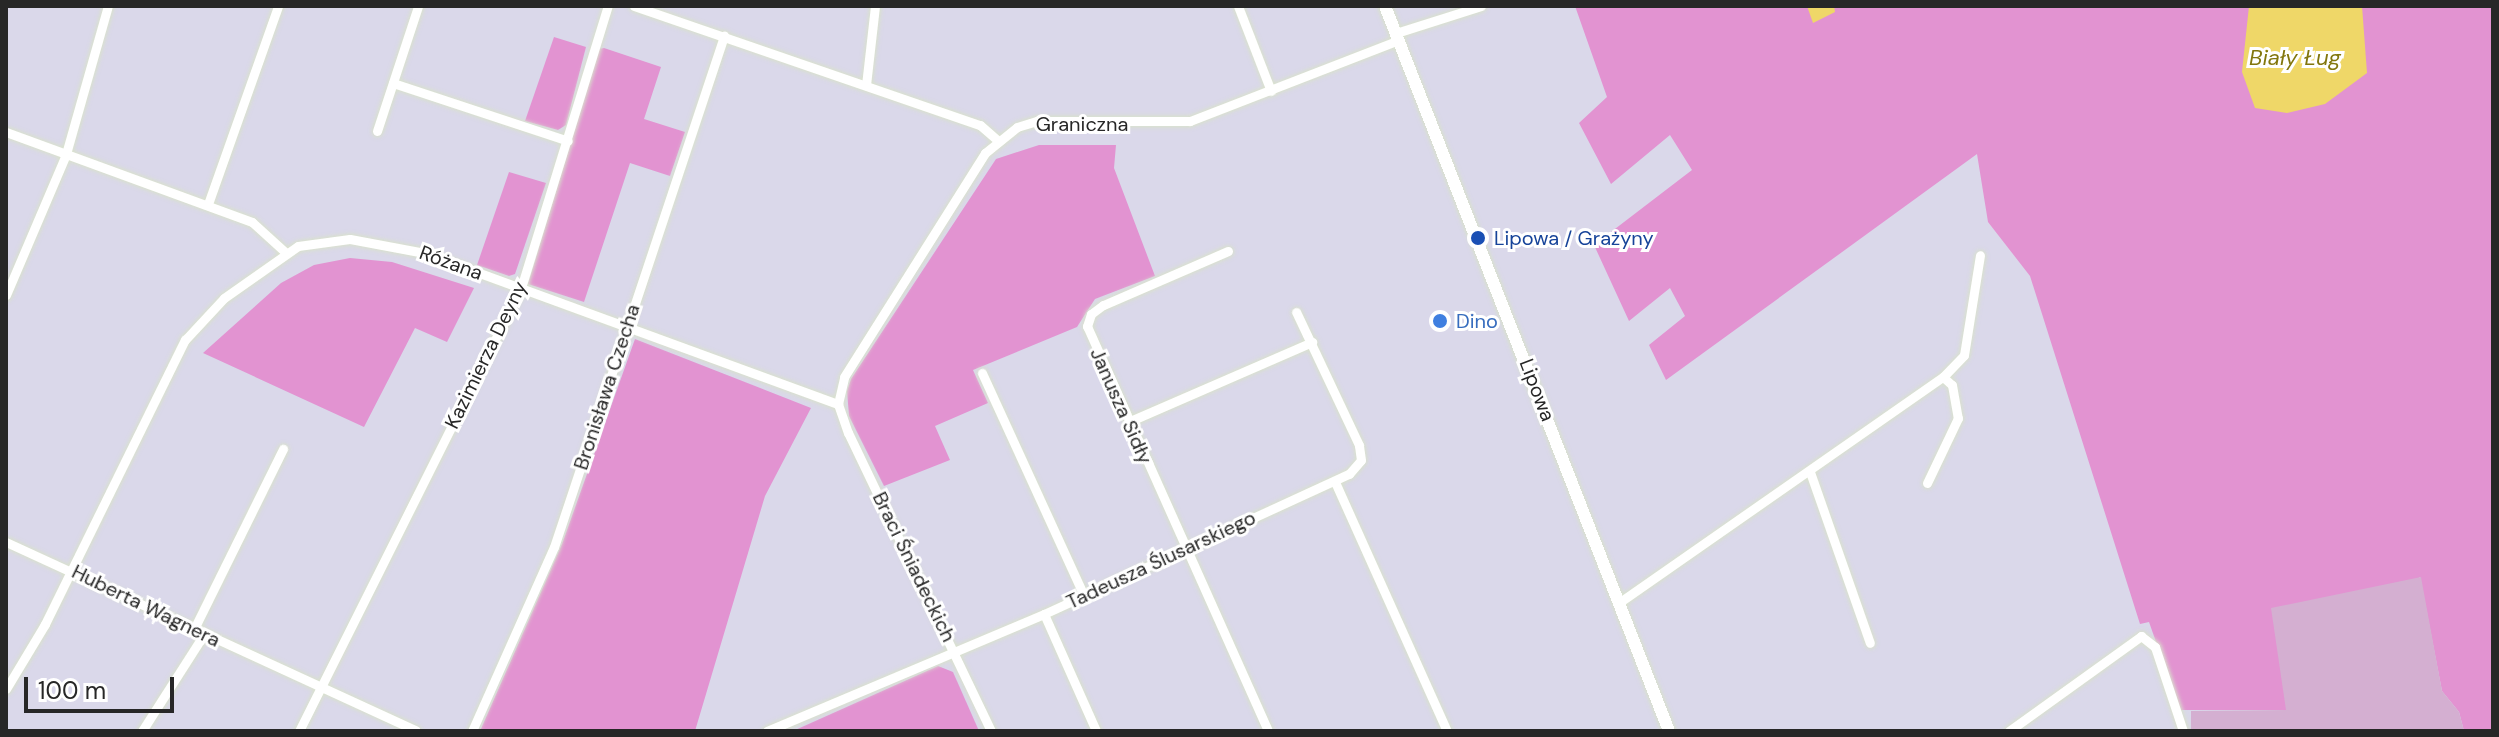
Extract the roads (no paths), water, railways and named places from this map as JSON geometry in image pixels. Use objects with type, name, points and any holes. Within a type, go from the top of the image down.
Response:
[{"type":"main road","name":"Lipowa","points":[[1385,6],[1669,731]]},
{"type":"street","points":[[6,295],[66,154],[108,6]]},
{"type":"street","points":[[208,204],[278,6]]},
{"type":"street","points":[[377,131],[418,6]]},
{"type":"street","name":"Kazimierza Deyny","points":[[299,731],[521,288],[608,6]]},
{"type":"street","points":[[634,6],[980,125],[997,140],[850,366],[838,404]]},
{"type":"street","points":[[866,85],[875,6]]},
{"type":"street","points":[[1238,6],[1271,91]]},
{"type":"street","name":"Graniczna","points":[[997,140],[1037,121],[1190,121],[1271,91],[1398,36],[1481,6]]},
{"type":"street","name":"Bronisława Czecha","points":[[472,731],[554,547],[724,36]]},
{"type":"street","points":[[393,83],[568,141]]},
{"type":"street","points":[[6,132],[252,222],[285,252]]},
{"type":"street","name":"Różana","points":[[6,689],[71,570],[185,340],[224,298],[285,252],[325,240],[386,243],[627,325],[838,404]]},
{"type":"street","name":"Janusza Sidły","points":[[1228,251],[1091,314],[1089,334],[1268,731]]},
{"type":"street","points":[[1620,602],[1943,377],[1964,355],[1980,255]]},
{"type":"street","points":[[1128,422],[1312,342],[1296,312]]},
{"type":"street","name":"Tadeusza Ślusarskiego","points":[[767,731],[1044,614],[1184,547],[1335,482],[1361,460],[1359,445],[1312,342]]},
{"type":"street","points":[[982,373],[1084,596]]},
{"type":"street","points":[[1927,483],[1958,418],[1952,385],[1943,377]]},
{"type":"street","name":"Braci Śniadeckich","points":[[838,404],[991,731]]},
{"type":"street","points":[[142,731],[199,632],[283,449]]},
{"type":"street","points":[[1810,472],[1870,643]]},
{"type":"street","points":[[1335,482],[1447,731]]},
{"type":"street","name":"Huberta Wagnera","points":[[6,542],[416,731]]},
{"type":"street","points":[[1044,614],[1096,731]]},
{"type":"street","points":[[2009,731],[2130,640],[2148,638],[2183,731]]},
{"type":"water","points":[[1807,6],[1834,6],[1835,12],[1813,23]]},
{"type":"water","name":"Biały Ług","points":[[2249,6],[2362,6],[2367,73],[2325,104],[2287,113],[2255,108],[2242,72]]},
{"type":"place","name":"Lipowa / Grażyny","points":[[1478,238]]},
{"type":"place","name":"Dino","points":[[1440,321]]}]
